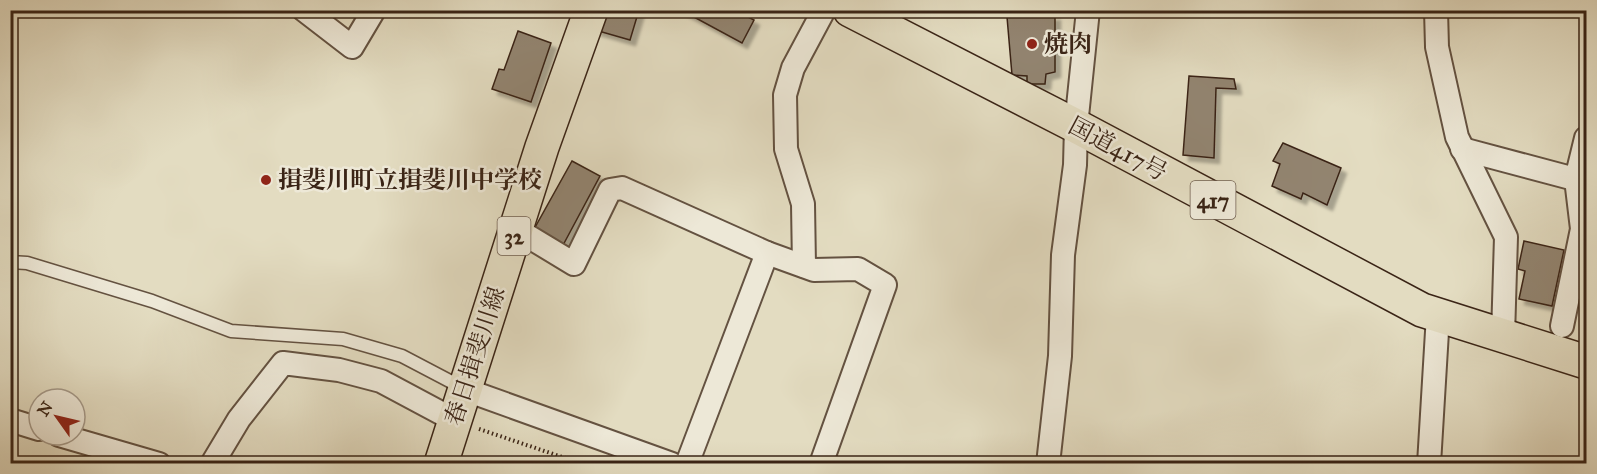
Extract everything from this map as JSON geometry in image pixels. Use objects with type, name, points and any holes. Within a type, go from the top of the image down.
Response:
[{"type":"main road","name":"春日揖斐川線","points":[[441,464],[542,147],[591,10]]},
{"type":"main road","name":"国道417号","points":[[850,10],[1076,126],[1422,310],[1587,362]]},
{"type":"street","points":[[304,10],[352,47],[374,10]]},
{"type":"street","points":[[804,266],[803,204],[786,149],[785,95],[793,68],[824,10]]},
{"type":"street","points":[[1048,464],[1060,356],[1063,255],[1075,165],[1076,126],[1088,10]]},
{"type":"street","points":[[1437,10],[1437,47],[1457,137],[1506,237],[1503,336]]},
{"type":"street","points":[[1562,326],[1582,229],[1581,180],[1587,138]]},
{"type":"street","points":[[1462,148],[1581,180]]},
{"type":"street","points":[[516,229],[574,264],[610,190],[622,188],[767,253],[814,270],[858,269],[885,285],[821,464]]},
{"type":"street","points":[[687,464],[767,253]]},
{"type":"street","points":[[1429,464],[1438,315]]},
{"type":"street","points":[[212,464],[239,419],[283,363],[339,370],[381,381],[454,420]]},
{"type":"street","points":[[466,390],[672,464]]},
{"type":"street","points":[[10,420],[27,425]]},
{"type":"street","points":[[87,443],[159,464]]},
{"type":"lane","points":[[10,262],[27,263],[152,301],[231,331],[353,342],[402,356],[466,390]]},
{"type":"path","points":[[454,420],[584,464]]},
{"type":"building","points":[[601,10],[639,10],[630,40],[595,30]]},
{"type":"building","points":[[681,10],[746,10],[744,15],[754,20],[742,43]]},
{"type":"building","name":"焼肉","points":[[1055,15],[1055,72],[1046,74],[1045,84],[1027,84],[1027,76],[1012,75],[1007,17]]},
{"type":"building","points":[[518,31],[551,43],[531,102],[492,89],[499,69],[504,70]]},
{"type":"building","points":[[1189,76],[1234,79],[1236,89],[1216,88],[1214,158],[1183,155]]},
{"type":"building","points":[[1283,143],[1341,168],[1327,205],[1303,193],[1301,199],[1272,186],[1280,164],[1273,161]]},
{"type":"building","points":[[572,161],[600,176],[562,247],[533,231]]},
{"type":"building","points":[[1524,241],[1564,250],[1552,306],[1519,299],[1525,271],[1518,269]]},
{"type":"place","name":"焼肉","points":[[1032,44]]},
{"type":"place","name":"揖斐川町立揖斐川中学校","points":[[266,180]]}]
